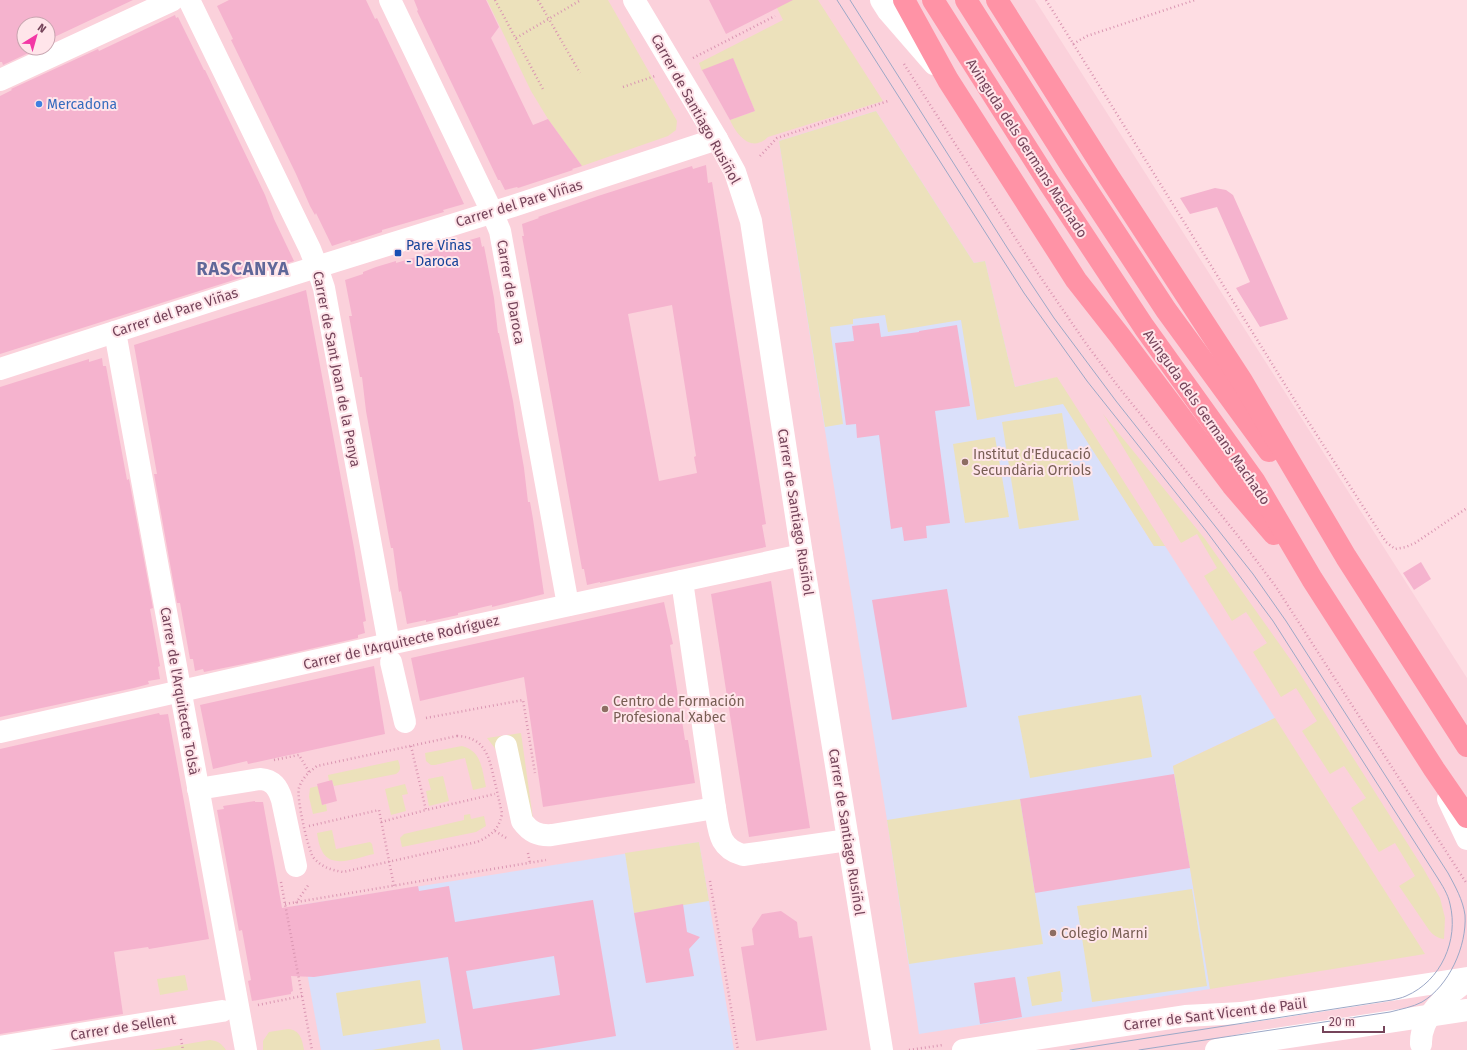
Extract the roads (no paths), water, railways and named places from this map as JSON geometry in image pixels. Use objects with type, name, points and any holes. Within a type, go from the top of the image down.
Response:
[{"type":"main road","name":"Avinguda dels Germans Machado","points":[[904,0],[948,80],[1076,280],[1232,485],[1312,579]]},
{"type":"main road","name":"Avinguda dels Germans Machado","points":[[933,0],[1048,183],[1144,327],[1255,482],[1312,579]]},
{"type":"main road","name":"Avinguda dels Germans Machado","points":[[966,0],[1072,167],[1166,310],[1346,557]]},
{"type":"main road","name":"Avinguda dels Germans Machado","points":[[997,0],[1117,190],[1242,381],[1346,557],[1467,746]]},
{"type":"main road","points":[[1312,579],[1434,769],[1467,816]]},
{"type":"street","points":[[0,80],[173,0]]},
{"type":"street","name":"Carrer de Sant Joan de la Penya","points":[[189,0],[310,248],[317,267],[325,296],[390,653],[405,722]]},
{"type":"street","name":"Carrer de Daroca","points":[[390,0],[500,231],[568,605]]},
{"type":"street","name":"Carrer de Santiago Rusiñol","points":[[634,0],[735,172],[751,221],[802,555],[882,1050]]},
{"type":"street","name":"Avinguda dels Germans Machado","points":[[881,0],[888,11],[948,80]]},
{"type":"street","name":"Carrer del Pare Viñas","points":[[0,369],[717,139]]},
{"type":"street","name":"Carrer de l'Arquitecte Tolsà","points":[[115,332],[246,1050]]},
{"type":"street","name":"Carrer de l'Arquitecte Rodríguez","points":[[0,732],[180,691],[390,653],[568,605],[802,555]]},
{"type":"street","points":[[682,581],[715,808],[719,831],[724,844],[732,852],[743,855],[848,840]]},
{"type":"street","points":[[506,746],[522,821],[527,829],[534,834],[544,836],[552,835],[715,808]]},
{"type":"street","points":[[1434,769],[1467,839]]},
{"type":"street","points":[[198,789],[260,779],[267,780],[274,784],[279,790],[282,800],[288,873]]},
{"type":"street","name":"Carrer de Sant Vicent de Paül","points":[[963,1050],[1185,1016],[1241,1013],[1467,978]]},
{"type":"street","points":[[1423,1047],[1421,1035],[1429,1016],[1447,997],[1467,981]]},
{"type":"street","points":[[1216,1050],[1256,1042],[1467,1010]]},
{"type":"street","name":"Carrer de Sellent","points":[[0,1047],[222,1011]]},
{"type":"street","points":[[1380,1024],[1399,1027],[1408,1031],[1423,1047]]},
{"type":"tram line","points":[[837,0],[1024,293],[1087,381],[1207,532],[1273,621],[1439,880],[1450,904],[1452,931],[1444,958],[1438,970],[1429,980],[1418,989],[1404,997],[1070,1050]]},
{"type":"tram line","points":[[850,0],[1008,249],[1054,318],[1116,401],[1253,574],[1286,621],[1448,873],[1462,904],[1465,915],[1465,927],[1463,939],[1454,964],[1448,976],[1432,995],[1418,1004],[1390,1012],[1139,1050]]},
{"type":"place","name":"Mercadona","points":[[39,104]]},
{"type":"place","name":"Pare Viñas - Daroca","points":[[398,253]]},
{"type":"place","name":"Institut d'Educació Secundària Orriols","points":[[965,462]]},
{"type":"place","name":"Centro de Formación Profesional Xabec","points":[[605,709]]},
{"type":"place","name":"Colegio Marni","points":[[1053,933]]},
{"type":"district","name":"RASCANYA","points":[[243,269]]}]
